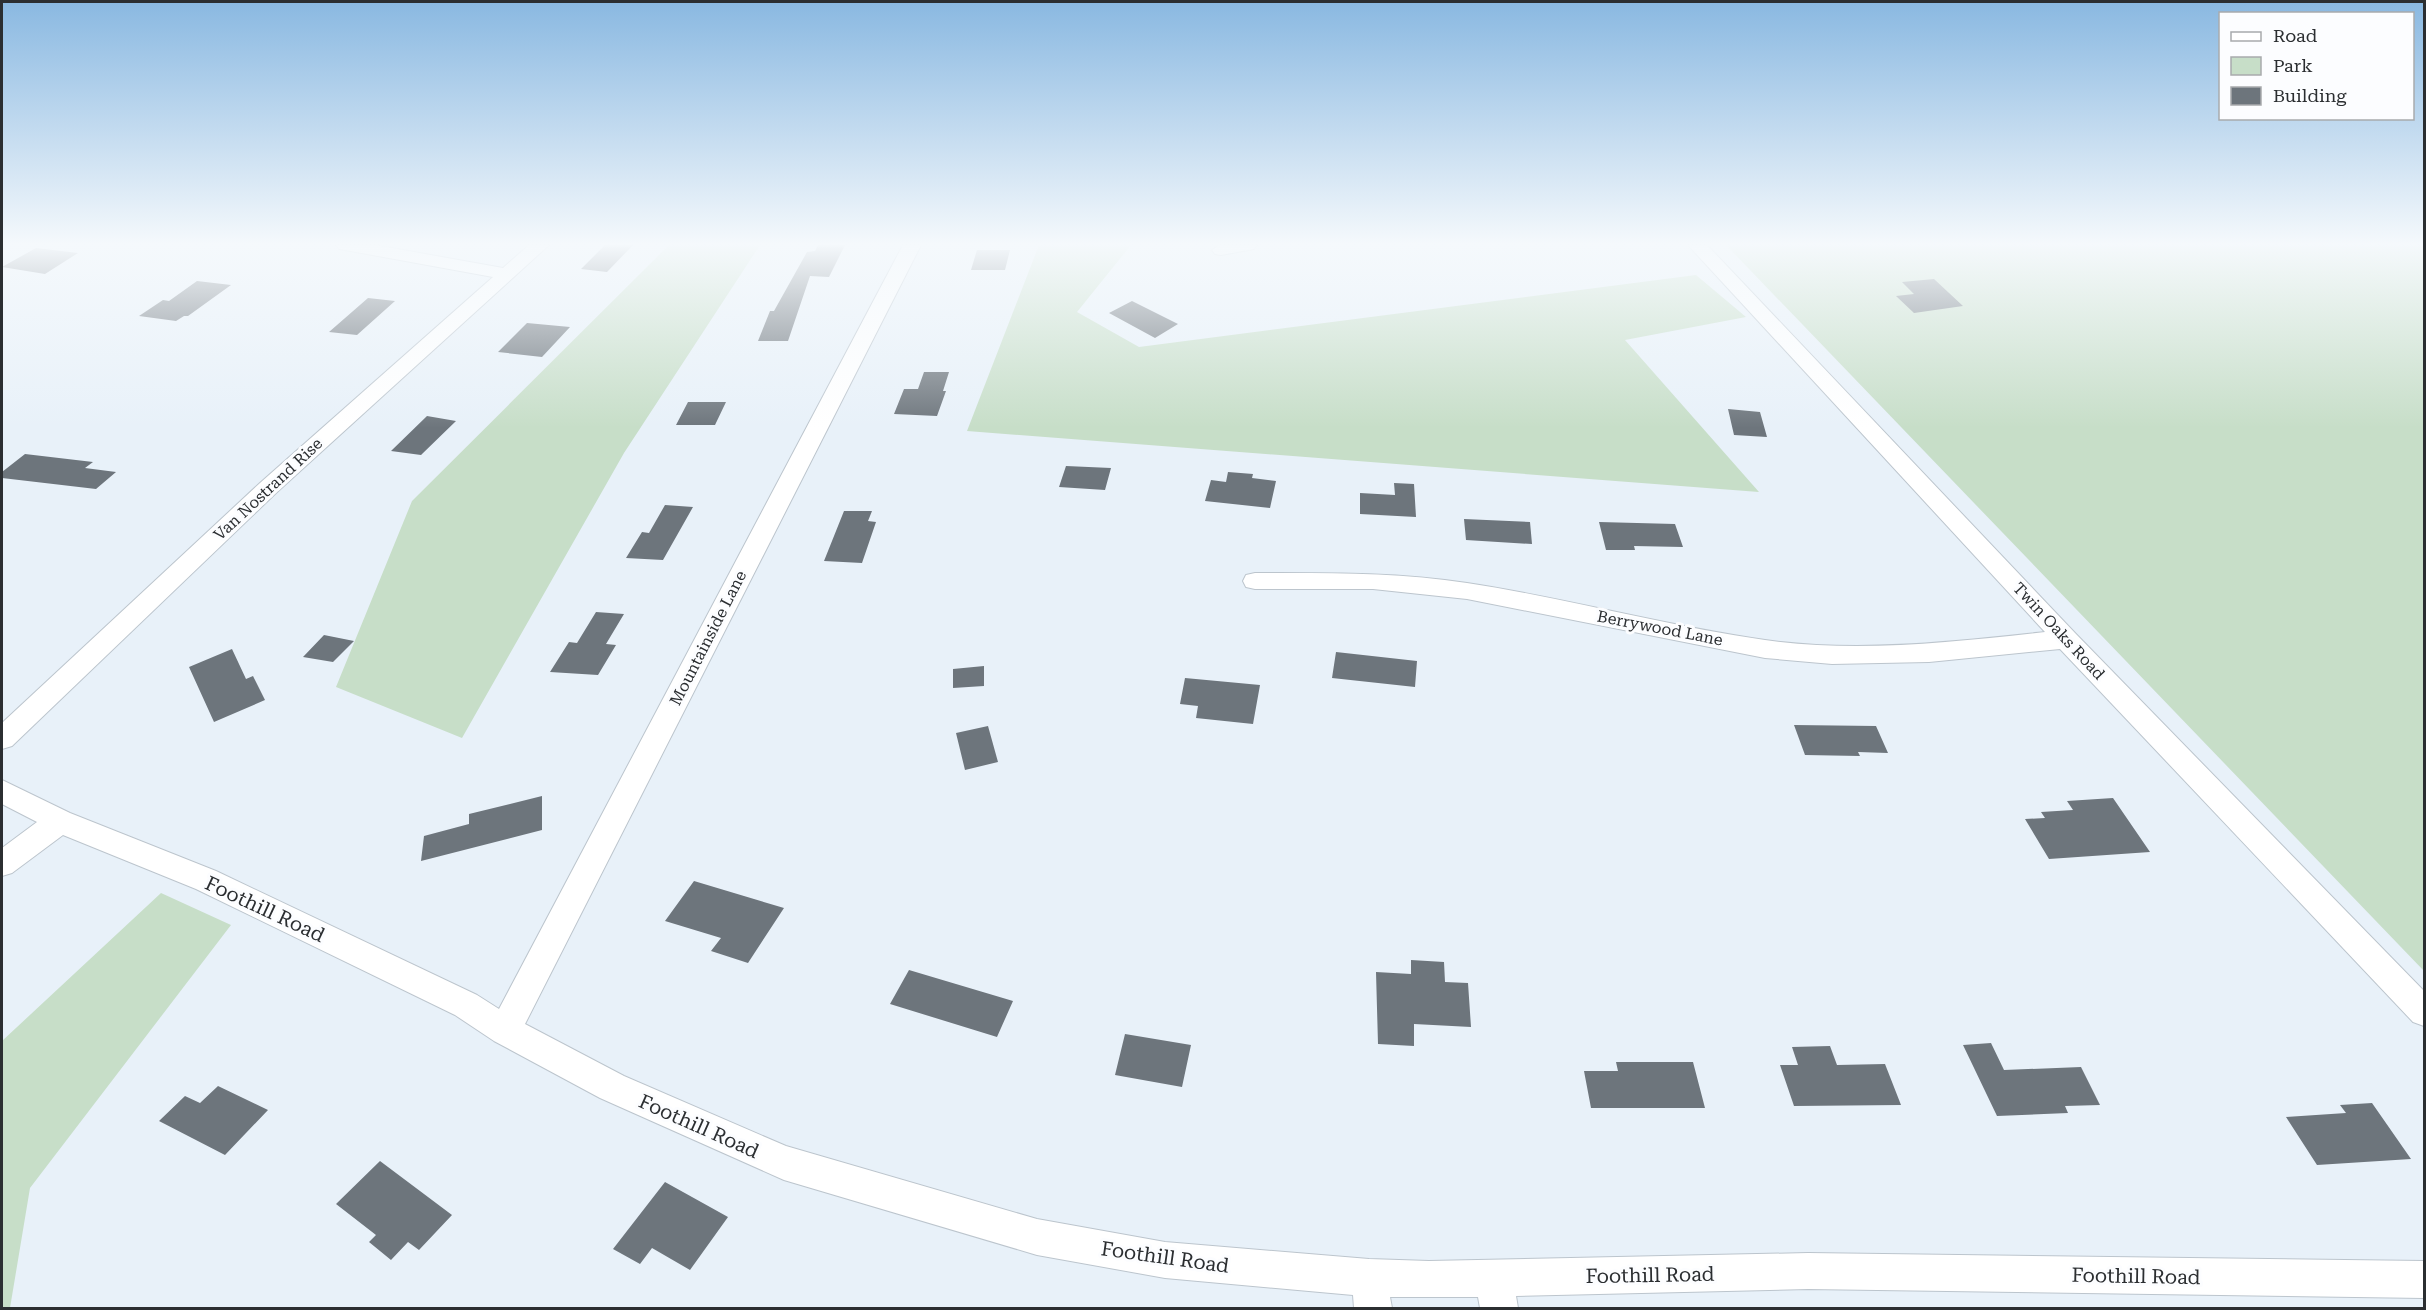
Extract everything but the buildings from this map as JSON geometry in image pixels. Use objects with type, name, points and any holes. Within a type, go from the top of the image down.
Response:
[{"type":"street","name":"Van Nostrand Rise","points":[[2,739],[268,488],[470,306]]},
{"type":"street","name":"Mountainside Lane","points":[[505,1030],[880,306]]},
{"type":"street","name":"Twin Oaks Road","points":[[1754,306],[2066,639],[2424,1012]]},
{"type":"street","name":"Berrywood Lane","points":[[1255,581],[1373,581],[1467,591],[1765,649],[1832,656],[1929,653],[2066,639]]},
{"type":"street","name":"Foothill Road","points":[[2,791],[60,820],[206,880],[466,1005],[505,1030],[612,1087],[784,1163],[1037,1237],[1371,1293],[1430,1281],[1497,1294],[1808,1271],[2424,1280]]},
{"type":"street","points":[[2,864],[60,820]]},
{"type":"green space","points":[[608,306],[720,306],[624,453],[462,738],[336,687],[412,501]]},
{"type":"green space","points":[[1015,306],[1082,306],[1077,312],[1139,347],[1455,306],[1733,306],[1746,317],[1625,340],[1759,492],[967,431]]},
{"type":"green space","points":[[1785,306],[2424,306],[2424,971]]},
{"type":"green space","points":[[161,893],[231,925],[30,1188],[10,1308],[2,1308],[2,1041]]}]
